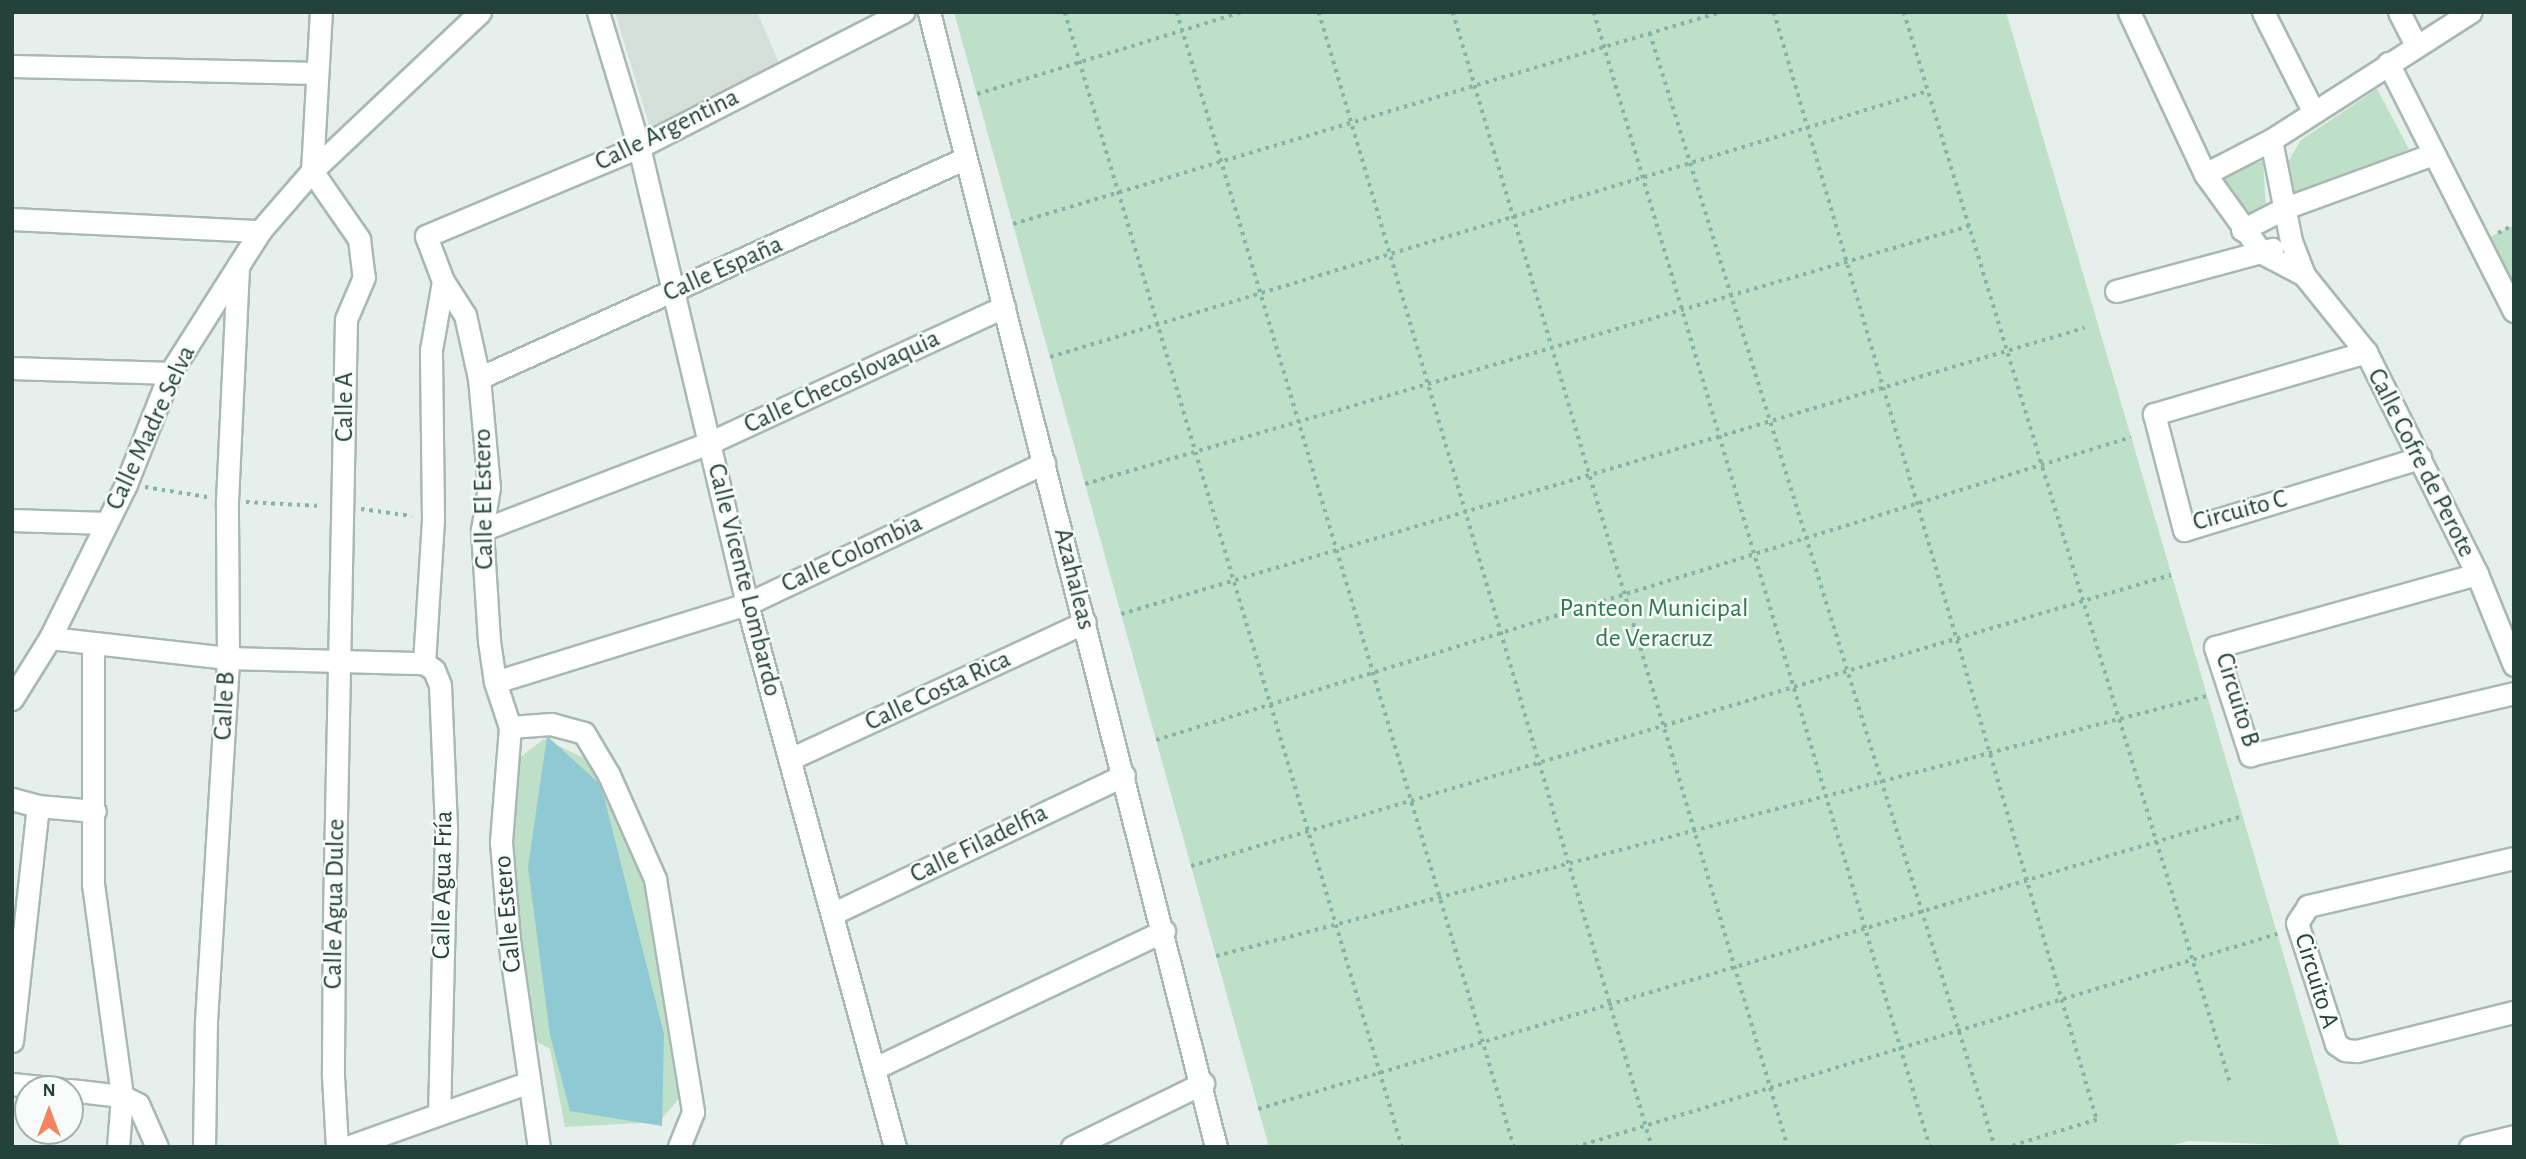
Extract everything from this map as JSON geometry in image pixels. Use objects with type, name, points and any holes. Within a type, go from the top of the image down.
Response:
[{"type":"street","points":[[312,171],[321,12]]},
{"type":"street","name":"Calle Madre Selva","points":[[12,699],[18,680],[50,638],[126,484],[170,373],[260,231],[312,171],[480,12]]},
{"type":"street","name":"Calle Vicente Lombardo","points":[[598,12],[639,147],[747,604],[834,914],[895,1147]]},
{"type":"street","name":"Calle Argentina","points":[[426,236],[639,147],[903,12]]},
{"type":"street","name":"Azahaleas","points":[[929,12],[1203,1083],[1216,1147]]},
{"type":"street","points":[[2129,12],[2204,174],[2242,230],[2262,253]]},
{"type":"street","points":[[2263,12],[2313,111]]},
{"type":"street","points":[[2399,12],[2416,45]]},
{"type":"street","points":[[2204,174],[2271,140],[2470,12]]},
{"type":"street","points":[[2388,63],[2514,312]]},
{"type":"street","points":[[12,66],[317,73]]},
{"type":"street","name":"Calle Cofre de Perote","points":[[2271,140],[2291,241],[2304,275],[2366,352],[2477,574],[2514,664]]},
{"type":"street","points":[[2242,230],[2284,208],[2433,154]]},
{"type":"street","name":"Calle España","points":[[479,378],[966,158]]},
{"type":"street","name":"Calle A","points":[[312,171],[359,239],[364,277],[346,319],[345,507],[337,661]]},
{"type":"street","points":[[12,219],[260,231]]},
{"type":"street","name":"Calle El Estero","points":[[426,236],[443,281],[465,315],[479,378],[489,487],[482,530],[495,682]]},
{"type":"street","points":[[2116,291],[2262,253],[2291,241]]},
{"type":"street","name":"Calle Cofre de Perote","points":[[2262,253],[2304,275]]},
{"type":"street","name":"Calle B","points":[[204,1147],[206,1021],[228,657],[227,501],[238,266]]},
{"type":"street","points":[[50,638],[93,646],[228,657],[424,663],[433,518],[431,350],[443,281]]},
{"type":"street","name":"Calle Checoslovaquia","points":[[482,530],[709,443],[1004,307]]},
{"type":"street","name":"Circuito C","points":[[2366,352],[2154,414],[2184,530],[2420,458]]},
{"type":"street","points":[[12,368],[170,373]]},
{"type":"street","name":"Calle Colombia","points":[[495,682],[747,604],[1044,463]]},
{"type":"street","points":[[12,520],[106,523]]},
{"type":"street","name":"Circuito B","points":[[2477,574],[2215,647],[2250,755],[2514,693]]},
{"type":"street","name":"Calle Costa Rica","points":[[790,759],[1085,622]]},
{"type":"street","points":[[93,646],[93,884],[122,1096],[118,1147]]},
{"type":"street","name":"Calle Agua Dulce","points":[[337,661],[332,1076],[337,1147]]},
{"type":"street","name":"Calle Agua Fría","points":[[424,663],[434,670],[440,685],[446,830],[439,1113]]},
{"type":"street","name":"Calle Estero","points":[[495,682],[510,727],[501,842],[527,1083],[539,1147]]},
{"type":"street","points":[[510,727],[551,724],[583,733],[609,775],[655,879],[690,1075],[693,1112],[680,1146]]},
{"type":"street","name":"Calle Filadelfia","points":[[834,914],[1124,775]]},
{"type":"street","points":[[12,799],[38,806],[95,811]]},
{"type":"street","points":[[12,1041],[38,806]]},
{"type":"street","name":"Circuito A","points":[[2514,858],[2308,906],[2298,923],[2336,1044],[2345,1050],[2357,1051],[2514,1012]]},
{"type":"street","points":[[875,1068],[1164,930]]},
{"type":"street","points":[[347,1147],[527,1083]]},
{"type":"street","points":[[1072,1147],[1203,1083]]},
{"type":"street","points":[[84,1092],[122,1096],[138,1104],[157,1147]]},
{"type":"street","points":[[2470,1147],[2514,1136]]},
{"type":"path","points":[[1065,12],[1402,1147]]},
{"type":"path","points":[[1177,12],[1514,1147]]},
{"type":"path","points":[[977,94],[1242,12]]},
{"type":"path","points":[[1318,12],[1652,1147]]},
{"type":"path","points":[[1453,12],[1788,1147]]},
{"type":"path","points":[[1594,12],[1930,1147]]},
{"type":"path","points":[[1013,224],[1721,12]]},
{"type":"path","points":[[1774,12],[2097,1120],[2009,1147]]},
{"type":"path","points":[[1904,12],[2230,1082]]},
{"type":"path","points":[[1650,33],[1995,1147]]},
{"type":"path","points":[[1050,357],[1928,91]]},
{"type":"path","points":[[1085,484],[1969,226]]},
{"type":"path","points":[[1121,614],[2084,328]]},
{"type":"path","points":[[1156,740],[2131,437]]},
{"type":"path","points":[[126,484],[227,501],[345,507],[433,518]]},
{"type":"path","points":[[1191,866],[2172,575]]},
{"type":"path","points":[[1216,956],[2207,696]]},
{"type":"path","points":[[1258,1109],[2243,816]]},
{"type":"path","points":[[1575,1147],[2277,934]]},
{"type":"shaded area","points":[[615,12],[757,12],[780,65],[651,131]]},
{"type":"green space","name":"Panteon Municipal de Veracruz","points":[[954,12],[2006,12],[2340,1147],[2188,1141],[2165,1147],[1269,1147]]},
{"type":"green space","points":[[2377,89],[2409,149],[2295,199],[2285,167],[2301,140]]},
{"type":"green space","points":[[2263,161],[2266,209],[2242,222],[2217,176]]},
{"type":"green space","points":[[2514,225],[2514,316],[2478,243]]},
{"type":"green space","points":[[544,739],[601,766],[635,817],[683,1094],[659,1122],[565,1127],[550,1049],[523,1034],[498,774]]},
{"type":"water","points":[[547,736],[601,785],[664,1034],[662,1126],[570,1111],[550,1035],[528,867]]}]
